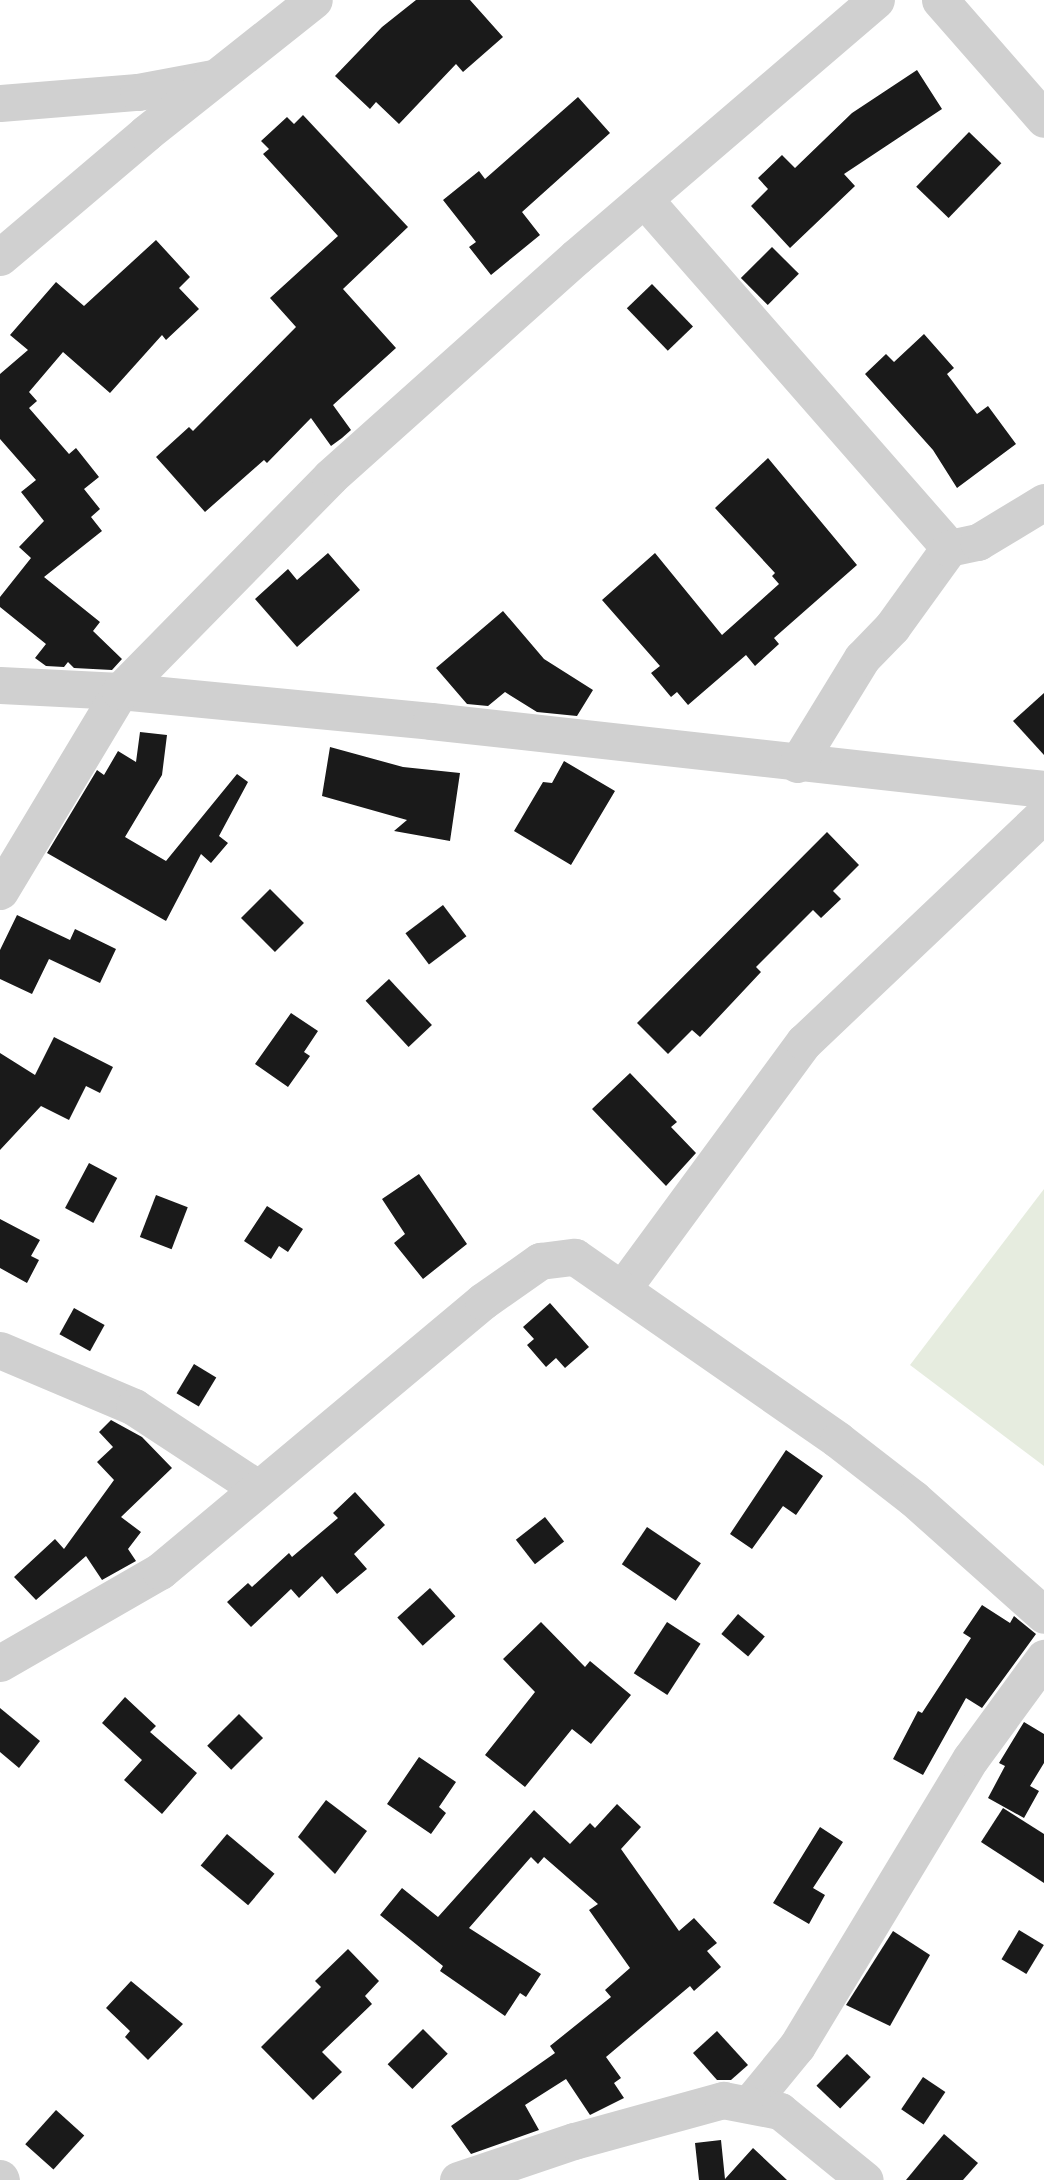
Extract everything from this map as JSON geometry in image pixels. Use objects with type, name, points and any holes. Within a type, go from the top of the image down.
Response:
[{"type":"street","points":[[0,257],[314,0]]},
{"type":"street","points":[[0,891],[120,691],[330,477],[644,199],[876,0]]},
{"type":"street","points":[[940,0],[1044,119]]},
{"type":"street","points":[[0,103],[138,92],[217,78]]},
{"type":"street","points":[[644,199],[949,548]]},
{"type":"street","points":[[797,764],[862,658],[892,627],[949,548],[978,542],[1044,502]]},
{"type":"street","points":[[0,685],[120,691],[1044,789]]},
{"type":"street","points":[[623,1288],[804,1042],[1044,814]]},
{"type":"street","points":[[0,1663],[160,1571],[256,1486],[483,1301],[540,1261],[575,1257],[623,1288],[903,1491],[1044,1615]]},
{"type":"street","points":[[0,1350],[134,1407],[256,1486]]},
{"type":"street","points":[[751,2102],[797,2046],[971,1758],[1044,1658]]},
{"type":"street","points":[[458,2180],[697,2105],[751,2102],[780,2111],[865,2180]]},
{"type":"shaded area","points":[[1044,1189],[1044,1466],[910,1365]]},
{"type":"building","points":[[416,0],[470,0],[503,37],[463,72],[456,64],[399,124],[376,102],[370,109],[335,76],[382,27]]},
{"type":"building","points":[[917,70],[942,109],[844,174],[855,186],[790,248],[751,206],[768,189],[758,178],[782,155],[795,168],[852,113]]},
{"type":"building","points":[[578,97],[610,133],[522,212],[540,235],[491,275],[469,247],[476,242],[443,200],[479,171],[485,179]]},
{"type":"building","points":[[303,115],[408,227],[343,289],[396,348],[333,405],[351,430],[342,438],[331,446],[311,418],[267,463],[264,460],[205,512],[156,457],[189,427],[193,431],[296,327],[270,298],[338,236],[263,154],[269,149],[261,141],[287,117],[294,124]]},
{"type":"building","points":[[969,132],[1001,163],[949,218],[916,187]]},
{"type":"building","points":[[156,240],[190,277],[179,288],[199,309],[166,340],[162,335],[110,393],[63,352],[29,392],[37,401],[29,408],[69,454],[76,448],[99,477],[84,489],[100,509],[91,517],[102,531],[44,577],[100,622],[93,631],[122,659],[112,670],[74,668],[68,662],[64,667],[46,666],[35,658],[46,644],[0,607],[0,597],[31,558],[19,547],[44,521],[21,492],[36,480],[0,439],[0,374],[28,350],[10,335],[56,282],[84,306]]},
{"type":"building","points":[[772,247],[799,274],[768,305],[741,278]]},
{"type":"building","points":[[652,284],[693,326],[668,351],[627,308]]},
{"type":"building","points":[[924,334],[954,368],[947,374],[977,414],[988,406],[1016,444],[957,488],[933,450],[865,374],[886,354],[894,362]]},
{"type":"building","points":[[768,458],[857,565],[774,638],[779,644],[755,666],[746,655],[688,705],[677,692],[671,697],[651,673],[660,666],[602,600],[655,553],[722,635],[779,584],[772,576],[775,573],[715,508]]},
{"type":"building","points":[[328,553],[360,590],[297,647],[255,599],[288,569],[297,580]]},
{"type":"building","points":[[503,611],[544,659],[593,690],[577,716],[537,712],[505,692],[488,706],[467,704],[436,668]]},
{"type":"building","points":[[1044,693],[1044,755],[1013,721]]},
{"type":"building","points":[[140,732],[167,735],[162,775],[125,837],[166,861],[237,774],[248,782],[219,836],[228,843],[211,863],[201,854],[166,921],[47,853],[97,770],[104,775],[118,751],[136,762]]},
{"type":"building","points":[[330,747],[403,767],[460,773],[450,841],[394,831],[407,820],[322,796]]},
{"type":"building","points":[[564,761],[615,791],[571,865],[514,831],[543,782],[552,783]]},
{"type":"building","points":[[827,832],[859,865],[833,891],[841,899],[821,918],[813,910],[756,967],[761,972],[700,1037],[692,1030],[668,1054],[637,1023]]},
{"type":"building","points":[[270,889],[304,923],[275,952],[241,918]]},
{"type":"building","points":[[443,905],[466,936],[429,964],[405,933]]},
{"type":"building","points":[[17,915],[70,940],[75,929],[116,949],[100,983],[49,959],[32,994],[0,979],[0,950]]},
{"type":"building","points":[[389,979],[432,1025],[409,1047],[366,1001]]},
{"type":"building","points":[[291,1013],[318,1031],[304,1052],[310,1056],[288,1087],[255,1064]]},
{"type":"building","points":[[54,1037],[113,1067],[100,1093],[86,1086],[69,1120],[41,1106],[0,1150],[0,1053],[35,1075]]},
{"type":"building","points":[[630,1073],[677,1122],[671,1127],[696,1153],[666,1186],[592,1109]]},
{"type":"building","points":[[89,1163],[117,1178],[93,1223],[65,1208]]},
{"type":"building","points":[[419,1174],[467,1244],[423,1279],[394,1243],[405,1234],[382,1199]]},
{"type":"building","points":[[156,1195],[188,1207],[172,1249],[140,1237]]},
{"type":"building","points":[[267,1206],[303,1229],[288,1252],[279,1246],[271,1259],[244,1241]]},
{"type":"building","points":[[0,1219],[40,1240],[31,1256],[39,1260],[27,1283],[0,1268]]},
{"type":"building","points":[[550,1303],[589,1347],[565,1368],[556,1358],[546,1367],[527,1345],[534,1339],[523,1327]]},
{"type":"building","points":[[74,1308],[105,1325],[90,1351],[59,1334]]},
{"type":"building","points":[[194,1364],[216,1377],[199,1407],[176,1393]]},
{"type":"building","points":[[111,1420],[142,1437],[172,1468],[121,1517],[141,1532],[128,1549],[136,1561],[102,1580],[86,1556],[36,1600],[14,1577],[55,1539],[64,1549],[114,1480],[97,1462],[113,1447],[99,1432]]},
{"type":"building","points":[[786,1450],[823,1476],[796,1515],[783,1506],[752,1549],[730,1534]]},
{"type":"building","points":[[355,1492],[385,1525],[354,1554],[367,1569],[337,1594],[322,1576],[299,1598],[291,1589],[251,1627],[227,1602],[248,1583],[252,1587],[289,1553],[292,1557],[338,1518],[333,1513]]},
{"type":"building","points":[[545,1517],[564,1541],[535,1564],[516,1540]]},
{"type":"building","points":[[647,1527],[701,1563],[676,1601],[622,1564]]},
{"type":"building","points":[[430,1588],[455,1616],[423,1646],[397,1617]]},
{"type":"building","points":[[982,1605],[1010,1623],[1014,1616],[1036,1634],[982,1708],[966,1698],[923,1775],[893,1759],[918,1711],[922,1713],[971,1638],[963,1633]]},
{"type":"building","points":[[738,1614],[765,1636],[748,1656],[721,1634]]},
{"type":"building","points":[[541,1622],[585,1667],[590,1661],[631,1695],[591,1744],[572,1729],[525,1787],[485,1755],[535,1692],[503,1659]]},
{"type":"building","points":[[667,1622],[701,1644],[667,1695],[634,1673]]},
{"type":"building","points":[[125,1697],[156,1726],[150,1732],[197,1773],[162,1814],[124,1780],[142,1760],[102,1723]]},
{"type":"building","points":[[0,1708],[40,1741],[19,1768],[0,1752]]},
{"type":"building","points":[[239,1714],[263,1738],[231,1770],[207,1746]]},
{"type":"building","points":[[1024,1722],[1044,1734],[1044,1763],[1030,1786],[1039,1791],[1024,1818],[988,1798],[1005,1766],[999,1763]]},
{"type":"building","points":[[419,1757],[456,1782],[439,1807],[446,1813],[431,1834],[387,1804]]},
{"type":"building","points":[[326,1800],[367,1831],[335,1874],[298,1837]]},
{"type":"building","points":[[617,1804],[641,1827],[621,1849],[679,1931],[694,1918],[717,1943],[707,1951],[721,1967],[694,1991],[690,1986],[606,2057],[621,2078],[614,2083],[624,2098],[590,2115],[566,2079],[525,2105],[539,2130],[471,2154],[451,2126],[555,2053],[550,2046],[611,1997],[605,1990],[630,1968],[589,1910],[598,1904],[544,1857],[538,1864],[531,1857],[469,1928],[541,1974],[526,1997],[520,1993],[505,2016],[440,1971],[443,1966],[380,1915],[402,1888],[438,1917],[534,1810],[570,1844],[590,1823],[595,1828]]},
{"type":"building","points":[[1003,1808],[1044,1834],[1044,1883],[981,1842]]},
{"type":"building","points":[[820,1827],[843,1842],[813,1888],[825,1895],[809,1924],[773,1903]]},
{"type":"building","points":[[227,1834],[274,1874],[248,1905],[201,1865]]},
{"type":"building","points":[[1019,1930],[1044,1945],[1026,1974],[1001,1959]]},
{"type":"building","points":[[893,1931],[930,1955],[890,2026],[846,2005]]},
{"type":"building","points":[[348,1949],[379,1981],[365,1996],[372,2004],[322,2052],[342,2072],[313,2100],[261,2047],[321,1987],[315,1981]]},
{"type":"building","points":[[131,1981],[183,2024],[148,2060],[125,2037],[130,2031],[106,2008]]},
{"type":"building","points":[[423,2029],[448,2054],[412,2089],[388,2064]]},
{"type":"building","points":[[717,2031],[748,2065],[731,2080],[717,2080],[693,2053]]},
{"type":"building","points":[[847,2054],[871,2077],[840,2109],[816,2086]]},
{"type":"building","points":[[923,2077],[945,2092],[924,2124],[901,2109]]},
{"type":"building","points":[[56,2110],[84,2135],[53,2170],[25,2144]]},
{"type":"building","points":[[944,2134],[978,2163],[963,2180],[906,2180]]},
{"type":"building","points":[[721,2140],[725,2179],[753,2148],[787,2180],[699,2180],[695,2143]]}]
